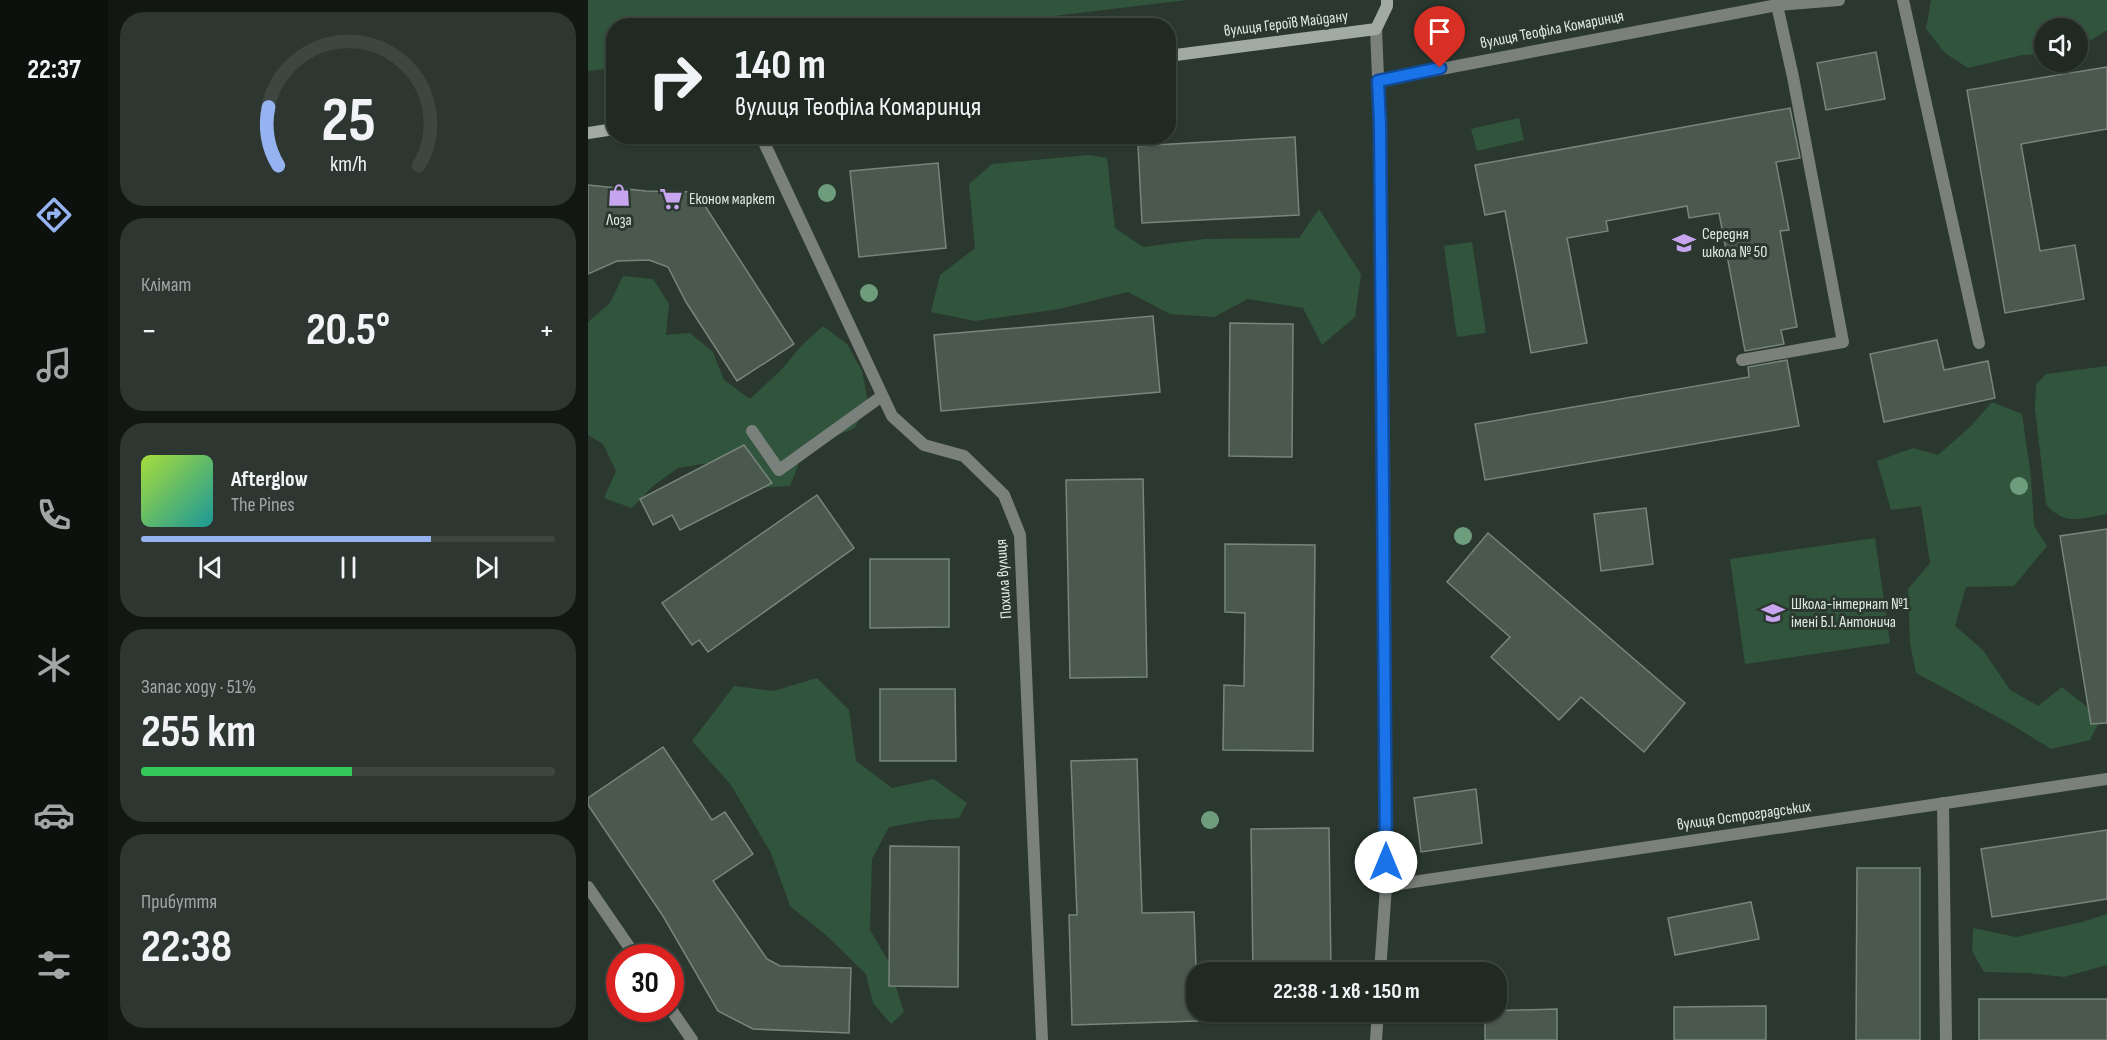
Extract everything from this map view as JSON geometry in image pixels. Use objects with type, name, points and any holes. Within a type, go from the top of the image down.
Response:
[{"type":"main road","points":[[1376,29],[1387,6],[1387,0]]},
{"type":"main road","name":"вулиця Героїв Майдану","points":[[1176,55],[1376,29]]},
{"type":"main road","points":[[588,134],[606,131]]},
{"type":"street","name":"вулиця Теофіла Комаринця","points":[[1378,81],[1777,5],[1839,0]]},
{"type":"street","points":[[1903,0],[1979,343]]},
{"type":"street","points":[[1742,360],[1843,342],[1793,77],[1777,5]]},
{"type":"street","points":[[1376,29],[1380,137],[1386,886],[1381,962]]},
{"type":"street","name":"Похила вулиця","points":[[765,144],[892,416],[924,446],[964,456],[1004,495],[1020,535],[1042,1040]]},
{"type":"street","points":[[752,431],[779,470],[882,396]]},
{"type":"street","name":"вулиця Остроградських","points":[[1386,886],[2107,779]]},
{"type":"street","points":[[1943,803],[1946,1040]]},
{"type":"street","points":[[588,887],[627,944]]},
{"type":"street","points":[[680,1022],[692,1040]]},
{"type":"street","points":[[1376,1040],[1377,1022]]},
{"type":"green space","points":[[588,0],[1187,0],[1037,18],[606,18],[606,69],[588,71]]},
{"type":"green space","points":[[1931,0],[2107,0],[2107,30],[2088,42],[2088,18],[2034,18],[2034,54],[2022,55],[1968,68],[1945,53],[1926,29]]},
{"type":"green space","points":[[1519,118],[1524,140],[1477,151],[1471,129]]},
{"type":"green space","points":[[1089,155],[1107,158],[1115,228],[1143,247],[1205,239],[1299,238],[1319,209],[1361,274],[1355,317],[1322,345],[1303,308],[1248,299],[1214,317],[1170,314],[1128,292],[1059,309],[975,321],[931,312],[940,275],[975,248],[969,184],[992,164]]},
{"type":"green space","points":[[1472,242],[1486,333],[1457,337],[1444,246]]},
{"type":"green space","points":[[623,276],[653,279],[669,304],[666,335],[690,333],[713,352],[724,380],[750,399],[823,326],[847,344],[862,371],[868,401],[855,428],[826,440],[801,458],[790,486],[759,488],[736,467],[708,463],[678,468],[653,486],[632,508],[604,498],[616,471],[603,444],[588,435],[588,322],[610,303]]},
{"type":"green space","points":[[2107,366],[2107,514],[2081,519],[2060,516],[2046,504],[2035,408],[2036,385],[2046,374]]},
{"type":"green space","points":[[1992,402],[2022,414],[2031,477],[2034,526],[2047,546],[2014,586],[1966,587],[1955,626],[1983,650],[2010,690],[2038,706],[2062,687],[2101,718],[2090,740],[2051,749],[2014,726],[1916,673],[1910,643],[1908,589],[1930,563],[1921,506],[1891,510],[1877,461],[1913,448],[1938,455],[1970,427]]},
{"type":"green space","points":[[1875,538],[1890,643],[1745,664],[1730,559]]},
{"type":"green space","points":[[817,678],[849,710],[856,761],[892,788],[934,779],[967,803],[959,818],[928,820],[889,827],[872,859],[870,930],[887,959],[904,1012],[891,1024],[873,1003],[866,974],[827,936],[790,906],[771,853],[731,785],[692,741],[734,686],[773,691]]},
{"type":"green space","points":[[2107,914],[2107,965],[2064,977],[1984,972],[1972,951],[1973,928],[2016,937]]},
{"type":"building","points":[[1876,52],[1885,99],[1826,110],[1817,63]]},
{"type":"building","points":[[2107,67],[2107,129],[2021,144],[2040,251],[2075,245],[2084,299],[2005,313],[1967,90],[2088,72],[2088,70]]},
{"type":"building","points":[[1790,108],[1800,158],[1776,162],[1789,230],[1780,231],[1797,327],[1781,330],[1784,344],[1745,351],[1719,213],[1689,218],[1687,206],[1606,221],[1608,231],[1567,238],[1587,343],[1531,353],[1505,211],[1485,215],[1475,165]]},
{"type":"building","points":[[1295,137],[1299,215],[1142,223],[1138,146]]},
{"type":"building","points":[[938,163],[946,248],[859,257],[850,171]]},
{"type":"building","points":[[588,185],[646,191],[696,192],[794,344],[737,381],[686,302],[668,267],[649,260],[617,261],[588,274]]},
{"type":"building","points":[[1153,316],[1160,392],[941,411],[934,335]]},
{"type":"building","points":[[1230,323],[1293,324],[1292,457],[1229,456]]},
{"type":"building","points":[[1937,340],[1944,370],[1988,361],[1995,398],[1884,422],[1870,354]]},
{"type":"building","points":[[1787,360],[1799,426],[1485,480],[1475,424],[1749,377],[1748,367]]},
{"type":"building","points":[[744,445],[772,483],[680,530],[672,515],[653,525],[640,499]]},
{"type":"building","points":[[1143,479],[1147,677],[1070,678],[1066,480]]},
{"type":"building","points":[[817,495],[854,548],[708,652],[699,640],[692,645],[662,603]]},
{"type":"building","points":[[1646,508],[1653,564],[1601,571],[1594,514]]},
{"type":"building","points":[[2107,529],[2107,723],[2091,724],[2060,536]]},
{"type":"building","points":[[1488,533],[1685,703],[1644,752],[1581,697],[1559,720],[1491,657],[1510,637],[1447,582]]},
{"type":"building","points":[[1225,544],[1315,545],[1313,751],[1223,750],[1224,685],[1244,686],[1245,613],[1225,612]]},
{"type":"building","points":[[870,559],[949,559],[949,627],[870,628]]},
{"type":"building","points":[[880,689],[955,689],[956,761],[880,761]]},
{"type":"building","points":[[663,747],[712,820],[725,812],[753,854],[713,881],[767,959],[780,966],[851,968],[849,1033],[753,1029],[718,1011],[684,952],[684,944],[679,944],[663,916],[588,805],[588,798]]},
{"type":"building","points":[[1137,759],[1142,913],[1194,912],[1196,962],[1186,962],[1186,1021],[1072,1025],[1069,915],[1077,915],[1071,761]]},
{"type":"building","points":[[1476,789],[1482,843],[1421,852],[1414,798]]},
{"type":"building","points":[[1329,828],[1331,962],[1253,962],[1251,829]]},
{"type":"building","points":[[2107,830],[2107,899],[1992,917],[1981,849]]},
{"type":"building","points":[[890,846],[959,847],[958,987],[889,986]]},
{"type":"building","points":[[1857,868],[1920,868],[1920,1040],[1856,1040]]},
{"type":"building","points":[[1751,902],[1759,939],[1675,955],[1668,918]]},
{"type":"building","points":[[1979,999],[2107,999],[2107,1040],[1979,1040]]},
{"type":"building","points":[[1766,1006],[1766,1040],[1674,1040],[1674,1007]]},
{"type":"building","points":[[1557,1009],[1557,1040],[1485,1040],[1485,1022],[1507,1022],[1507,1010]]},
{"type":"place","name":"Лоза","points":[[619,195]]},
{"type":"place","name":"Економ маркет","points":[[671,199]]},
{"type":"place","name":"Середня школа № 50","points":[[1684,243]]},
{"type":"place","name":"Школа-інтернат №1 імені Б.І. Антонича","points":[[1773,613]]},
{"type":"route","points":[[1386,862],[1378,81],[1440,68]]}]
